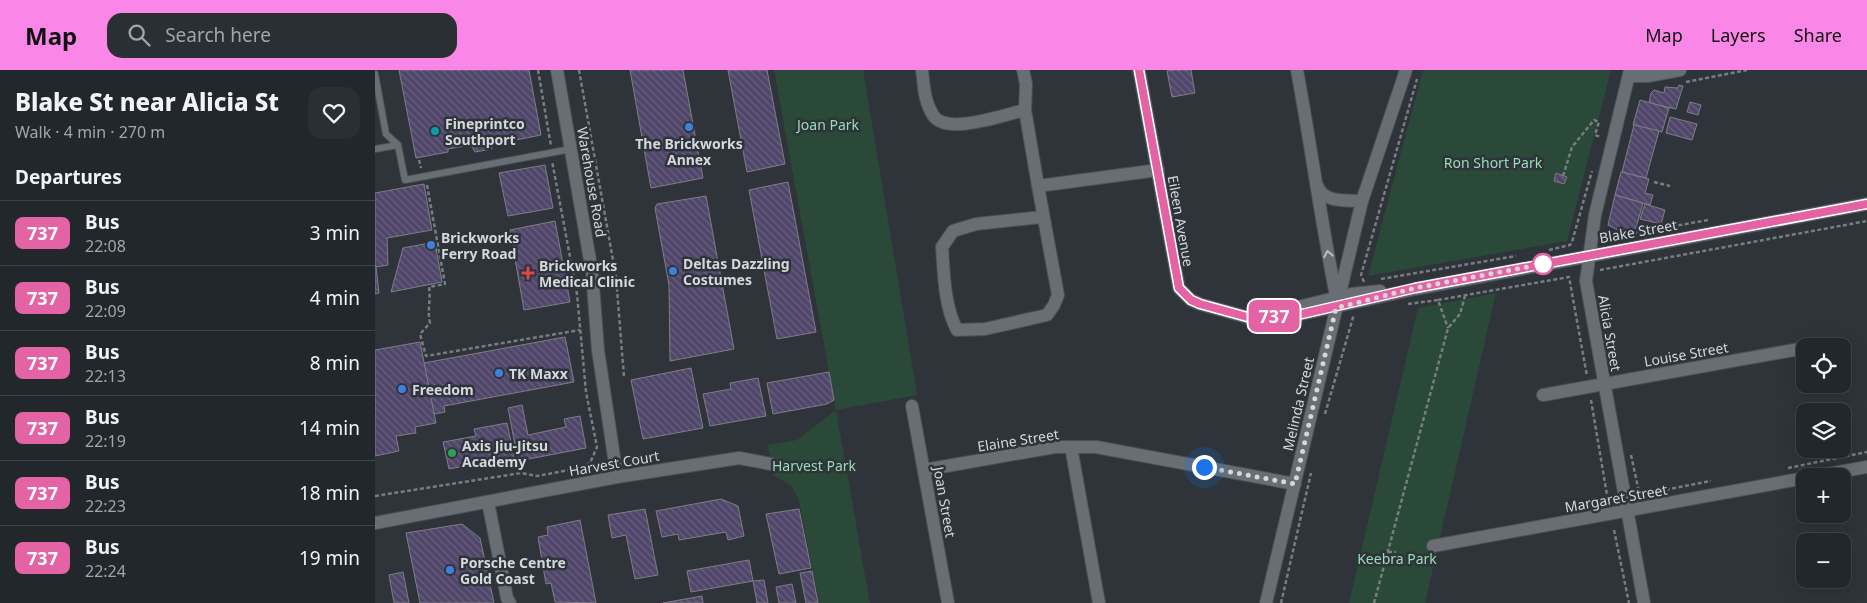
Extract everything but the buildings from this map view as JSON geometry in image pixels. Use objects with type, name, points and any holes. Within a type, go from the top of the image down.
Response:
[{"type":"street","name":"Warehouse Road","points":[[557,70],[592,272],[599,360],[617,477]]},
{"type":"street","points":[[923,70],[924,95],[933,117],[943,124],[958,125],[1025,110]]},
{"type":"street","points":[[1023,70],[1027,84],[1025,110],[1042,216],[1058,295],[1055,305],[1047,315],[985,329],[957,330],[952,321],[945,291],[942,247],[953,232],[976,224],[1042,216]]},
{"type":"street","name":"Eileen Avenue","points":[[1139,70],[1179,288],[1191,300],[1200,304],[1251,318],[1261,318]]},
{"type":"street","points":[[1297,70],[1320,193],[1327,198],[1362,202]]},
{"type":"street","name":"Melinda Street","points":[[1266,603],[1362,202],[1406,70]]},
{"type":"street","points":[[1629,73],[1648,76],[1682,76]]},
{"type":"street","name":"Alicia Street","points":[[1629,73],[1595,215],[1588,255],[1586,281],[1644,603]]},
{"type":"street","points":[[1038,186],[1157,170]]},
{"type":"street","points":[[1318,187],[1318,209],[1337,301]]},
{"type":"street","name":"Blake Street","points":[[1261,318],[1312,313],[1359,293],[1415,288],[1867,204]]},
{"type":"street","name":"Louise Street","points":[[1543,396],[1796,350]]},
{"type":"street","name":"Joan Street","points":[[912,406],[948,603]]},
{"type":"street","name":"Elaine Street","points":[[924,470],[1055,447],[1096,447],[1295,484]]},
{"type":"street","points":[[1071,448],[1099,603]]},
{"type":"street","name":"Harvest Court","points":[[375,524],[617,477],[739,458],[771,464]]},
{"type":"street","points":[[1851,470],[1867,467]]},
{"type":"street","name":"Margaret Street","points":[[1433,546],[1796,480]]},
{"type":"street","points":[[488,502],[507,598],[510,603]]},
{"type":"lane","points":[[375,74],[386,134],[398,145],[405,180],[571,149]]},
{"type":"lane","points":[[375,149],[398,145]]},
{"type":"path","points":[[375,496],[521,473],[537,476],[580,468],[590,463],[597,447],[586,392],[577,294],[538,70]]},
{"type":"path","points":[[579,70],[617,277],[624,377]]},
{"type":"path","points":[[1420,70],[1361,276],[1364,282],[1518,256]]},
{"type":"path","points":[[1682,76],[1747,70]]},
{"type":"path","points":[[1563,176],[1572,147],[1594,120],[1599,122],[1595,135],[1601,137],[1599,146]]},
{"type":"path","points":[[419,160],[425,176],[445,284],[429,287],[431,299],[427,310],[430,324],[420,334],[426,356],[580,330]]},
{"type":"path","points":[[1543,252],[1570,245],[1572,242],[1593,165]]},
{"type":"path","points":[[1654,182],[1670,186]]},
{"type":"path","points":[[1600,270],[1867,221]]},
{"type":"path","points":[[1402,304],[1465,296],[1569,277],[1587,377]]},
{"type":"path","points":[[1374,603],[1448,328],[1460,314],[1465,296]]},
{"type":"path","points":[[1438,300],[1448,328]]},
{"type":"path","points":[[1323,420],[1353,315],[1359,311]]},
{"type":"path","points":[[1591,400],[1609,501]]},
{"type":"path","points":[[1785,469],[1867,452]]},
{"type":"path","points":[[1281,603],[1312,468]]},
{"type":"path","points":[[1639,492],[1649,492],[1717,480]]},
{"type":"path","points":[[1614,530],[1629,603]]},
{"type":"path","points":[[1388,552],[1396,552]]},
{"type":"green space","name":"Joan Park","points":[[774,70],[863,70],[917,395],[836,410]]},
{"type":"green space","name":"Ron Short Park","points":[[1423,70],[1611,70],[1567,241],[1368,276]]},
{"type":"green space","name":"Keebra Park","points":[[1496,293],[1425,603],[1349,603],[1418,308]]},
{"type":"green space","name":"Harvest Park","points":[[836,410],[870,603],[819,603],[799,501],[791,485],[774,476],[768,445],[797,440]]},
{"type":"bus line","name":"737","points":[[1139,70],[1179,288],[1191,300],[1200,304],[1251,318],[1320,312],[1415,288],[1867,204]]},
{"type":"place","name":"The Brickworks Annex","points":[[689,127]]},
{"type":"place","name":"Fineprintco Southport","points":[[435,131]]},
{"type":"place","name":"Brickworks Ferry Road","points":[[431,245]]},
{"type":"place","name":"Deltas Dazzling Costumes","points":[[673,271]]},
{"type":"place","name":"Brickworks Medical Clinic","points":[[528,273]]},
{"type":"place","name":"TK Maxx","points":[[499,373]]},
{"type":"place","name":"Freedom","points":[[402,389]]},
{"type":"place","name":"Axis Jiu-Jitsu Academy","points":[[452,453]]},
{"type":"place","name":"Porsche Centre Gold Coast","points":[[450,570]]},
{"type":"route","points":[[1204,467],[1295,484],[1336,308],[1415,288],[1543,264]]}]
